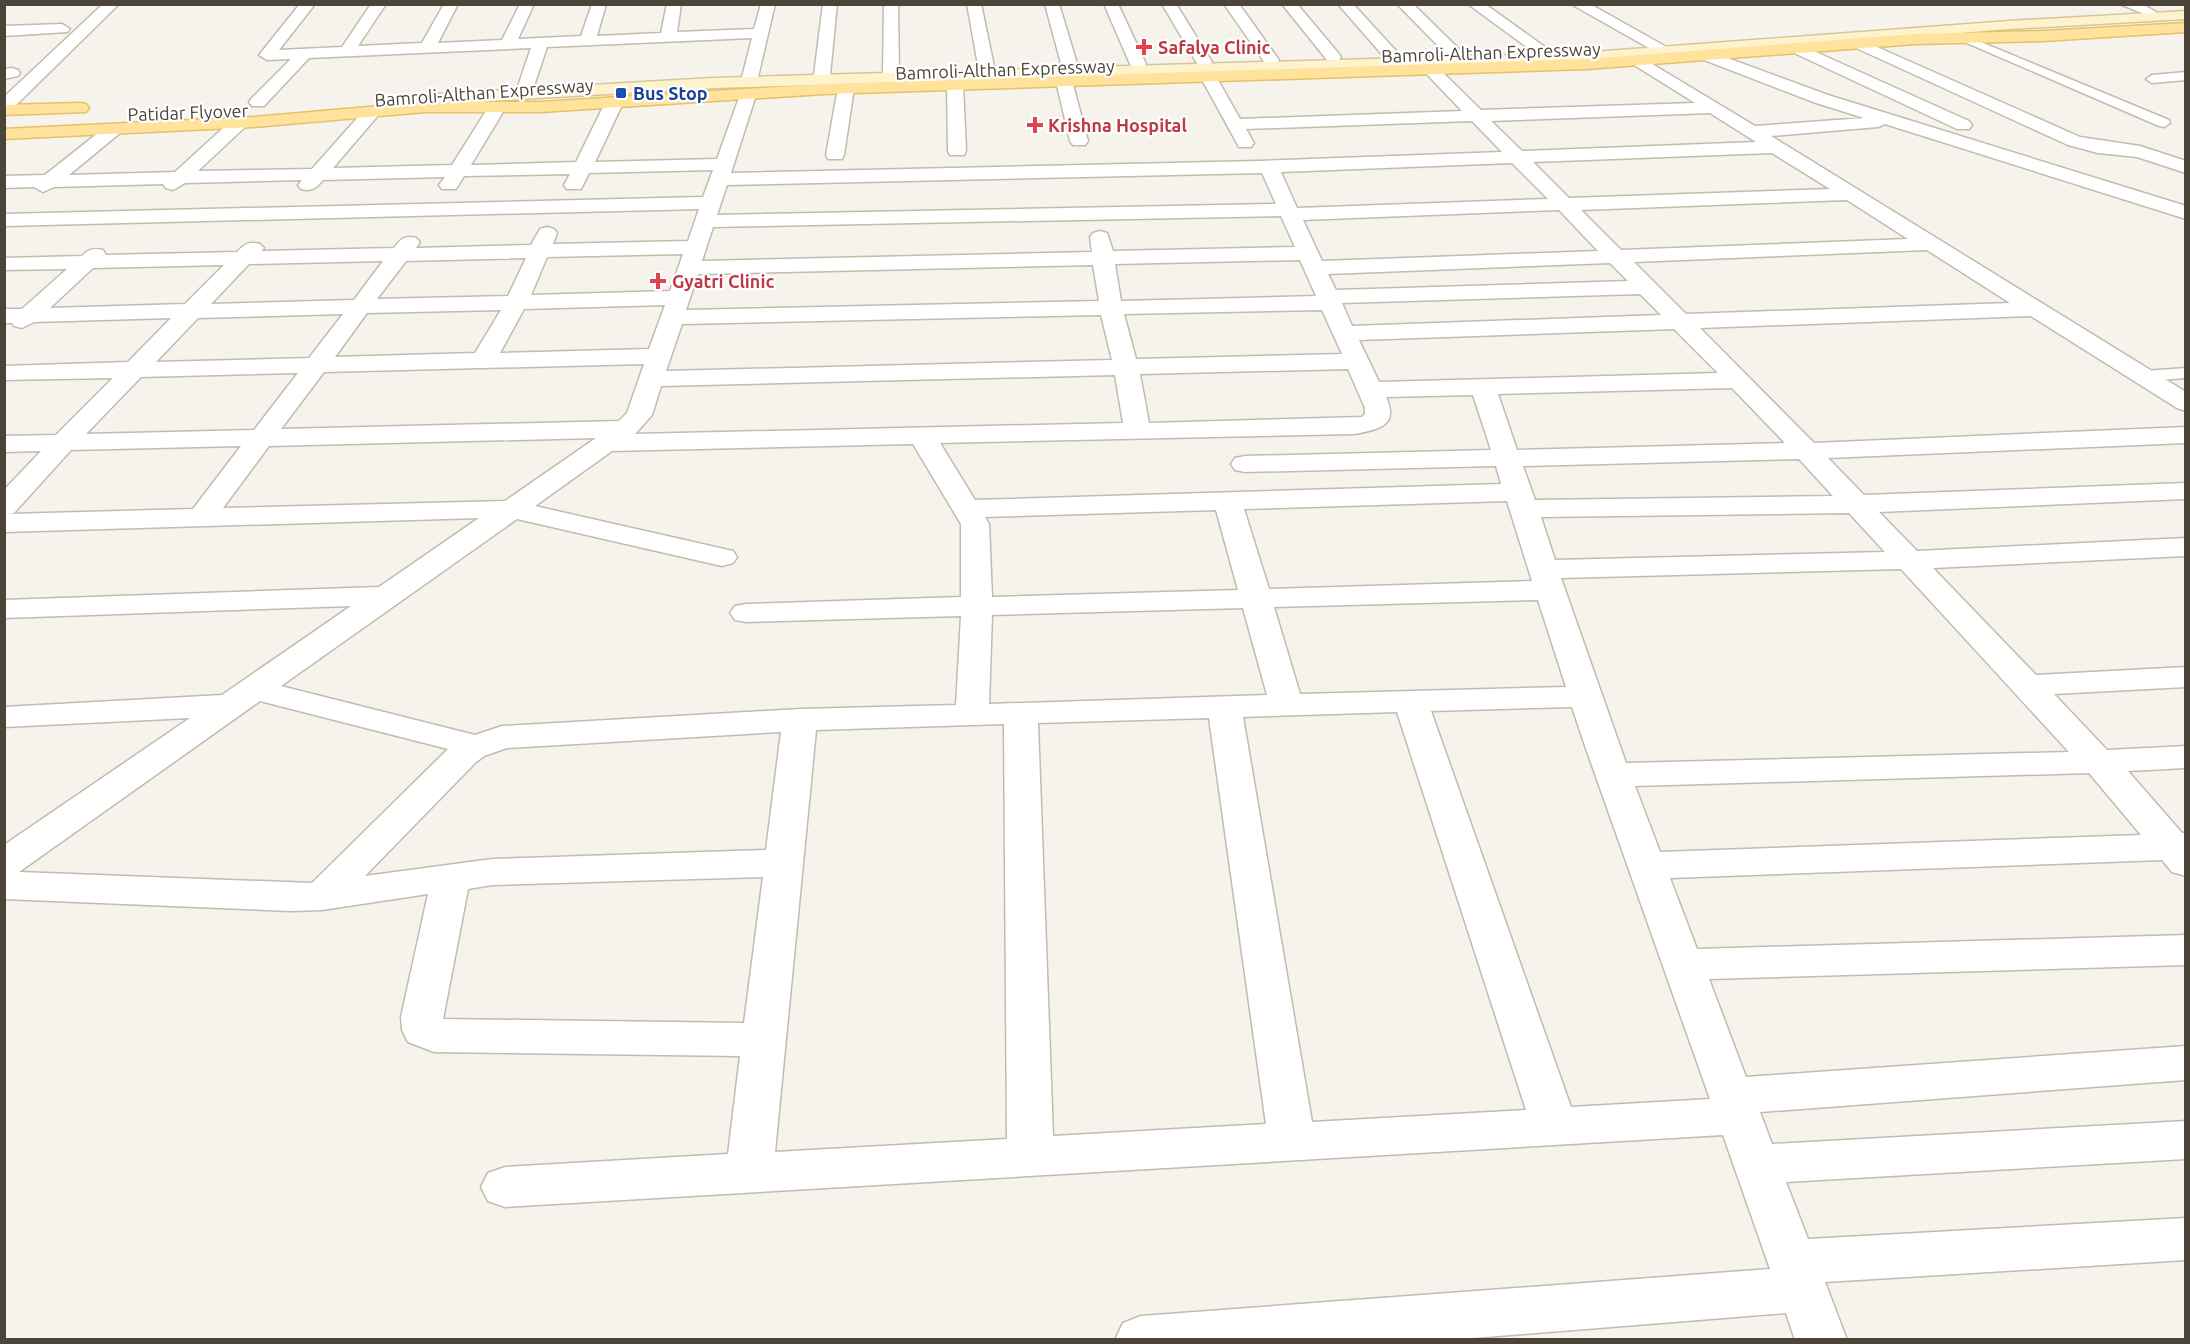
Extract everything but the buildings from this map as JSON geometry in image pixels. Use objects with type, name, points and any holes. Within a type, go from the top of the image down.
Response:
[{"type":"main road","name":"Bamroli-Althan Expressway","points":[[823,78],[989,76],[1643,52],[2186,10]]},
{"type":"main road","points":[[1906,33],[2186,15]]},
{"type":"main road","points":[[1906,33],[2026,31],[2186,21]]},
{"type":"main road","points":[[422,103],[497,107],[614,103],[749,86],[846,88],[955,84],[989,76],[1206,69],[1429,68],[1643,52],[1698,53],[1798,49],[2186,27]]},
{"type":"main road","name":"Bamroli-Althan Expressway","points":[[1067,74],[1138,64],[1206,69],[1271,60],[1541,50],[1698,53],[1906,33]]},
{"type":"main road","name":"Bamroli-Althan Expressway","points":[[422,103],[525,89],[749,86],[891,73],[989,76]]},
{"type":"main road","points":[[4,134],[337,116],[371,106],[422,103],[542,102],[710,92],[823,78]]},
{"type":"main road","name":"Patidar Flyover","points":[[4,120],[270,105],[371,106]]},
{"type":"main road","name":"Patidar Flyover","points":[[4,128],[270,105],[337,116]]},
{"type":"main road","points":[[4,108],[96,107]]},
{"type":"street","points":[[45,44],[91,4]]},
{"type":"street","points":[[4,108],[112,4]]},
{"type":"street","points":[[308,4],[267,53],[275,56],[303,55],[761,33]]},
{"type":"street","points":[[346,53],[379,4]]},
{"type":"street","points":[[427,49],[451,4]]},
{"type":"street","points":[[507,45],[527,4]]},
{"type":"street","points":[[587,42],[599,4]]},
{"type":"street","points":[[668,38],[674,4]]},
{"type":"street","points":[[4,864],[616,436],[639,415],[749,86],[768,4]]},
{"type":"street","points":[[823,78],[830,4]]},
{"type":"street","points":[[891,4],[891,73]]},
{"type":"street","points":[[974,4],[989,76]]},
{"type":"street","points":[[1052,4],[1079,141]]},
{"type":"street","points":[[1111,4],[1138,64]]},
{"type":"street","points":[[4,444],[259,438],[922,436],[1354,426],[1370,423],[1378,417],[1378,408],[1290,212],[1264,167],[1235,124],[1169,4]]},
{"type":"street","points":[[1231,4],[1271,60]]},
{"type":"street","points":[[1289,4],[1333,57]]},
{"type":"street","points":[[1346,4],[1392,56]]},
{"type":"street","points":[[1404,4],[1454,53]]},
{"type":"street","points":[[1475,4],[1541,50]]},
{"type":"street","points":[[2127,4],[2149,12]]},
{"type":"street","points":[[1571,7],[1643,52]]},
{"type":"street","points":[[1571,7],[1643,52],[1711,108],[2184,401]]},
{"type":"street","points":[[4,31],[62,29]]},
{"type":"street","points":[[525,89],[540,44]]},
{"type":"street","points":[[1859,44],[2074,141],[2091,146],[2140,152],[2186,167]]},
{"type":"street","points":[[1798,49],[1976,130]]},
{"type":"street","points":[[1698,53],[1822,99],[2186,213]]},
{"type":"street","points":[[270,105],[303,55]]},
{"type":"street","points":[[1429,68],[1807,451],[2181,852]]},
{"type":"street","points":[[955,84],[957,151]]},
{"type":"street","points":[[835,155],[846,88]]},
{"type":"street","points":[[483,361],[517,302],[537,251],[584,168],[614,103]]},
{"type":"street","points":[[4,507],[63,443],[244,258],[318,174],[371,106]]},
{"type":"street","points":[[201,518],[259,438],[434,210],[497,107]]},
{"type":"street","points":[[1235,124],[1711,108]]},
{"type":"street","points":[[1751,132],[1893,121]]},
{"type":"street","points":[[4,336],[138,217],[239,123]]},
{"type":"street","points":[[4,218],[114,129]]},
{"type":"street","points":[[4,264],[537,251],[708,214],[1085,171],[1519,159],[1775,147]]},
{"type":"street","points":[[4,182],[584,168],[708,214],[1104,258],[1311,260],[1616,256],[1931,244]]},
{"type":"street","points":[[1085,171],[1104,258],[1110,308],[1126,367],[1137,431]]},
{"type":"street","points":[[4,218],[561,207],[708,214],[1290,212],[1850,194]]},
{"type":"street","points":[[4,316],[517,302],[676,308],[1110,308],[1646,287]]},
{"type":"street","points":[[1344,333],[2036,309]]},
{"type":"street","points":[[4,374],[483,361],[656,368],[1126,367],[1357,361]]},
{"type":"street","points":[[1370,390],[1738,380]]},
{"type":"street","points":[[1483,387],[1613,775],[1821,1340]]},
{"type":"street","points":[[966,509],[1228,501],[1516,486],[1807,451],[2186,435]]},
{"type":"street","points":[[922,436],[975,524],[976,606],[972,715]]},
{"type":"street","points":[[1245,464],[1516,486],[1856,504],[2186,491]]},
{"type":"street","points":[[1228,501],[1287,706]]},
{"type":"street","points":[[4,523],[512,509],[722,557]]},
{"type":"street","points":[[746,613],[1256,599],[1547,580],[2186,547]]},
{"type":"street","points":[[4,609],[387,596]]},
{"type":"street","points":[[2026,686],[2186,677]]},
{"type":"street","points":[[322,896],[463,755],[477,746],[502,737],[800,720],[1586,696]]},
{"type":"street","points":[[4,717],[243,697],[477,746]]},
{"type":"street","points":[[1411,702],[1555,1128]]},
{"type":"street","points":[[1224,707],[1292,1142]]},
{"type":"street","points":[[1021,713],[1030,1157]]},
{"type":"street","points":[[749,1173],[800,720]]},
{"type":"street","points":[[1613,775],[2097,762],[2186,757]]},
{"type":"street","points":[[1646,866],[2181,852]]},
{"type":"street","points":[[4,885],[291,897],[322,896],[522,870],[783,863]]},
{"type":"street","points":[[451,878],[422,1017],[423,1029],[434,1035],[764,1040]]},
{"type":"street","points":[[1683,965],[2186,950]]},
{"type":"street","points":[[505,1187],[1555,1128],[1735,1106],[2186,1063]]},
{"type":"street","points":[[1756,1164],[2186,1140]]},
{"type":"street","points":[[1141,1340],[2186,1239]]},
{"type":"lane","points":[[1964,38],[2164,123]]},
{"type":"lane","points":[[2152,79],[2186,76]]},
{"type":"lane","points":[[2144,376],[2186,373]]},
{"type":"place","name":"Safalya Clinic","points":[[1144,47]]},
{"type":"place","name":"Bus Stop","points":[[621,93]]},
{"type":"place","name":"Krishna Hospital","points":[[1035,125]]},
{"type":"place","name":"Gyatri Clinic","points":[[658,281]]}]
